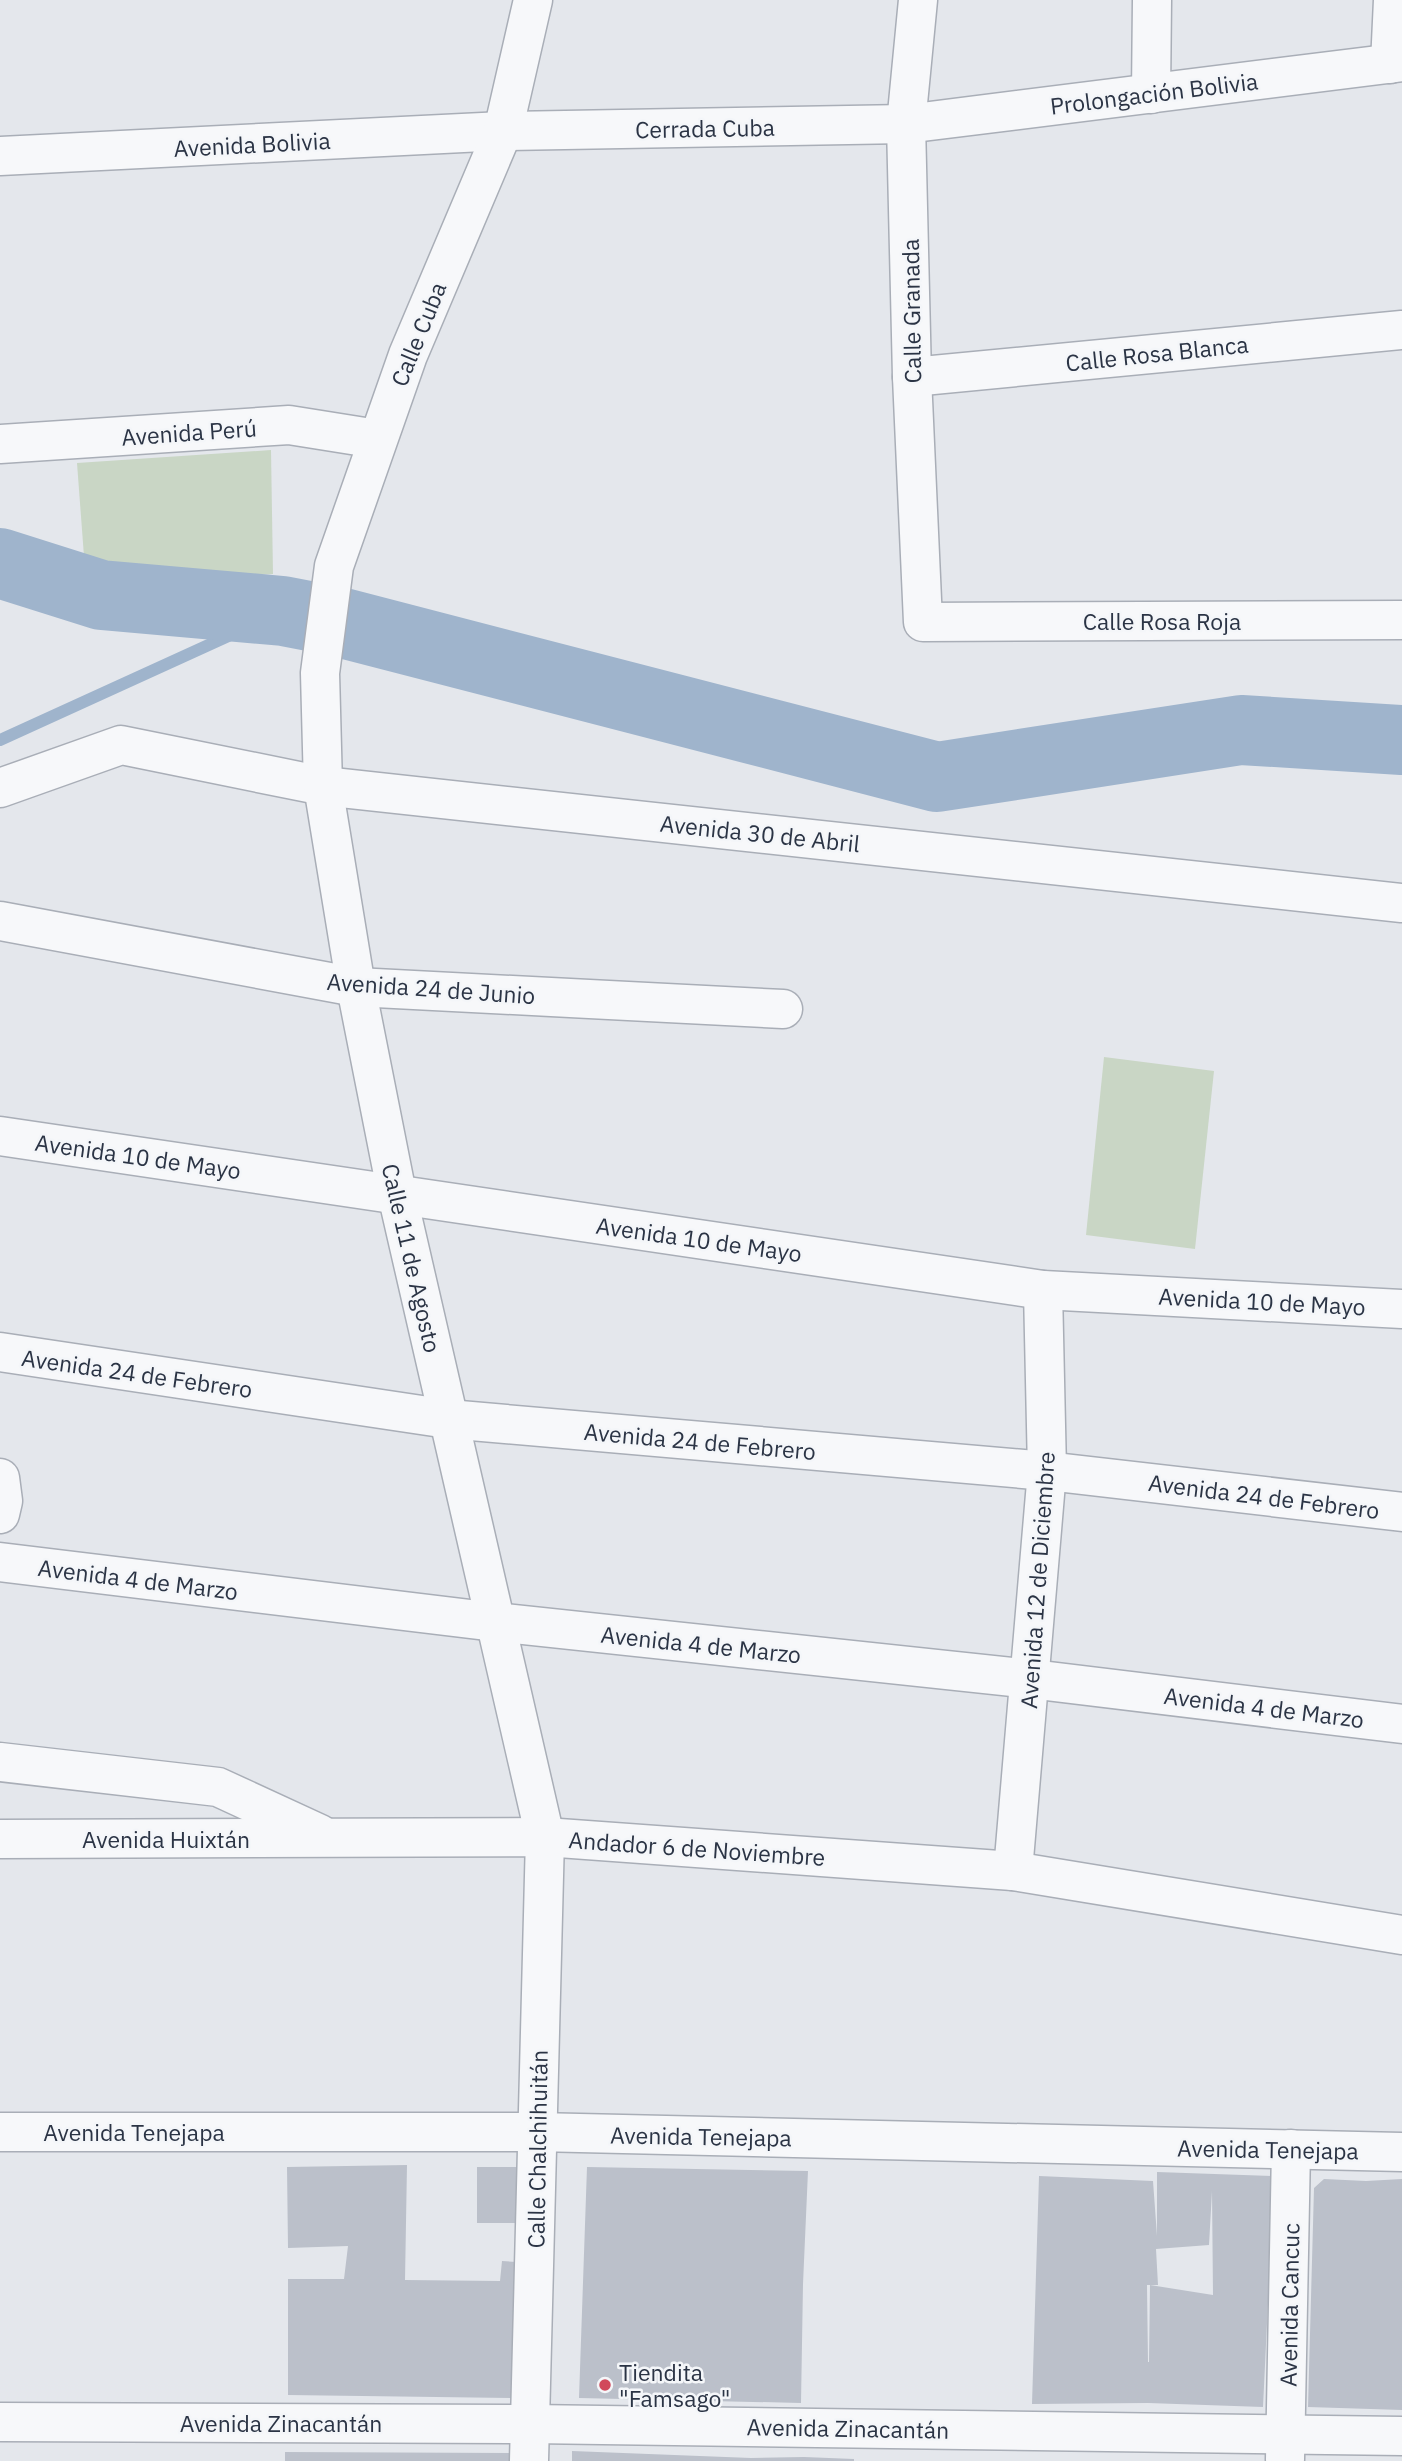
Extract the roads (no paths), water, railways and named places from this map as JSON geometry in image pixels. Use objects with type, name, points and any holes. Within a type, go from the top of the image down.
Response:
[{"type":"street","name":"Calle Cuba","points":[[320,673],[334,566],[408,355],[503,131],[533,0]]},
{"type":"street","name":"Calle Granada","points":[[918,0],[906,124],[912,377],[923,622]]},
{"type":"street","points":[[1151,94],[1152,0]]},
{"type":"street","points":[[1393,0],[1396,63]]},
{"type":"street","name":"Prolongación Bolivia","points":[[906,124],[1396,63]]},
{"type":"street","name":"Cerrada Cuba","points":[[503,131],[906,124]]},
{"type":"street","name":"Avenida Bolivia","points":[[0,156],[503,131]]},
{"type":"street","name":"Calle Rosa Blanca","points":[[912,377],[1402,330]]},
{"type":"street","name":"Avenida Perú","points":[[0,444],[289,425],[377,439]]},
{"type":"street","name":"Calle Rosa Roja","points":[[923,622],[1402,620]]},
{"type":"street","name":"Calle 11 de Agosto","points":[[320,673],[323,786],[356,986],[397,1194],[545,1837]]},
{"type":"street","name":"Avenida 30 de Abril","points":[[0,788],[121,745],[323,786],[1402,903]]},
{"type":"street","name":"Avenida 24 de Junio","points":[[0,921],[356,986],[783,1009]]},
{"type":"street","name":"Avenida 10 de Mayo","points":[[0,1136],[1043,1290],[1402,1309]]},
{"type":"street","name":"Avenida 12 de Diciembre","points":[[1013,1871],[1047,1471],[1043,1290]]},
{"type":"street","name":"Avenida 24 de Febrero","points":[[0,1352],[448,1419],[1047,1471],[1402,1512]]},
{"type":"street","points":[[0,1478],[3,1501],[0,1514]]},
{"type":"street","name":"Avenida 4 de Marzo","points":[[0,1562],[495,1622],[1031,1679],[1402,1724]]},
{"type":"street","name":"Andador 6 de Noviembre","points":[[0,1762],[218,1787],[332,1839],[545,1837],[1013,1871],[1402,1935]]},
{"type":"street","name":"Calle Chalchihuitán","points":[[530,2443],[545,1837]]},
{"type":"street","name":"Avenida Huixtán","points":[[0,1839],[332,1839]]},
{"type":"street","name":"Avenida Tenejapa","points":[[0,2132],[536,2132],[1402,2152]]},
{"type":"street","name":"Avenida Cancuc","points":[[1286,2448],[1291,2149]]},
{"type":"street","name":"Avenida Zinacantán","points":[[0,2422],[530,2443],[1286,2448],[1402,2436]]},
{"type":"waterway","points":[[0,563],[101,595],[283,611],[335,621],[937,777],[1241,730],[1402,740]]},
{"type":"waterway","points":[[0,740],[283,611]]},
{"type":"place","name":"Tiendita \"Famsago\"","points":[[605,2385]]}]
